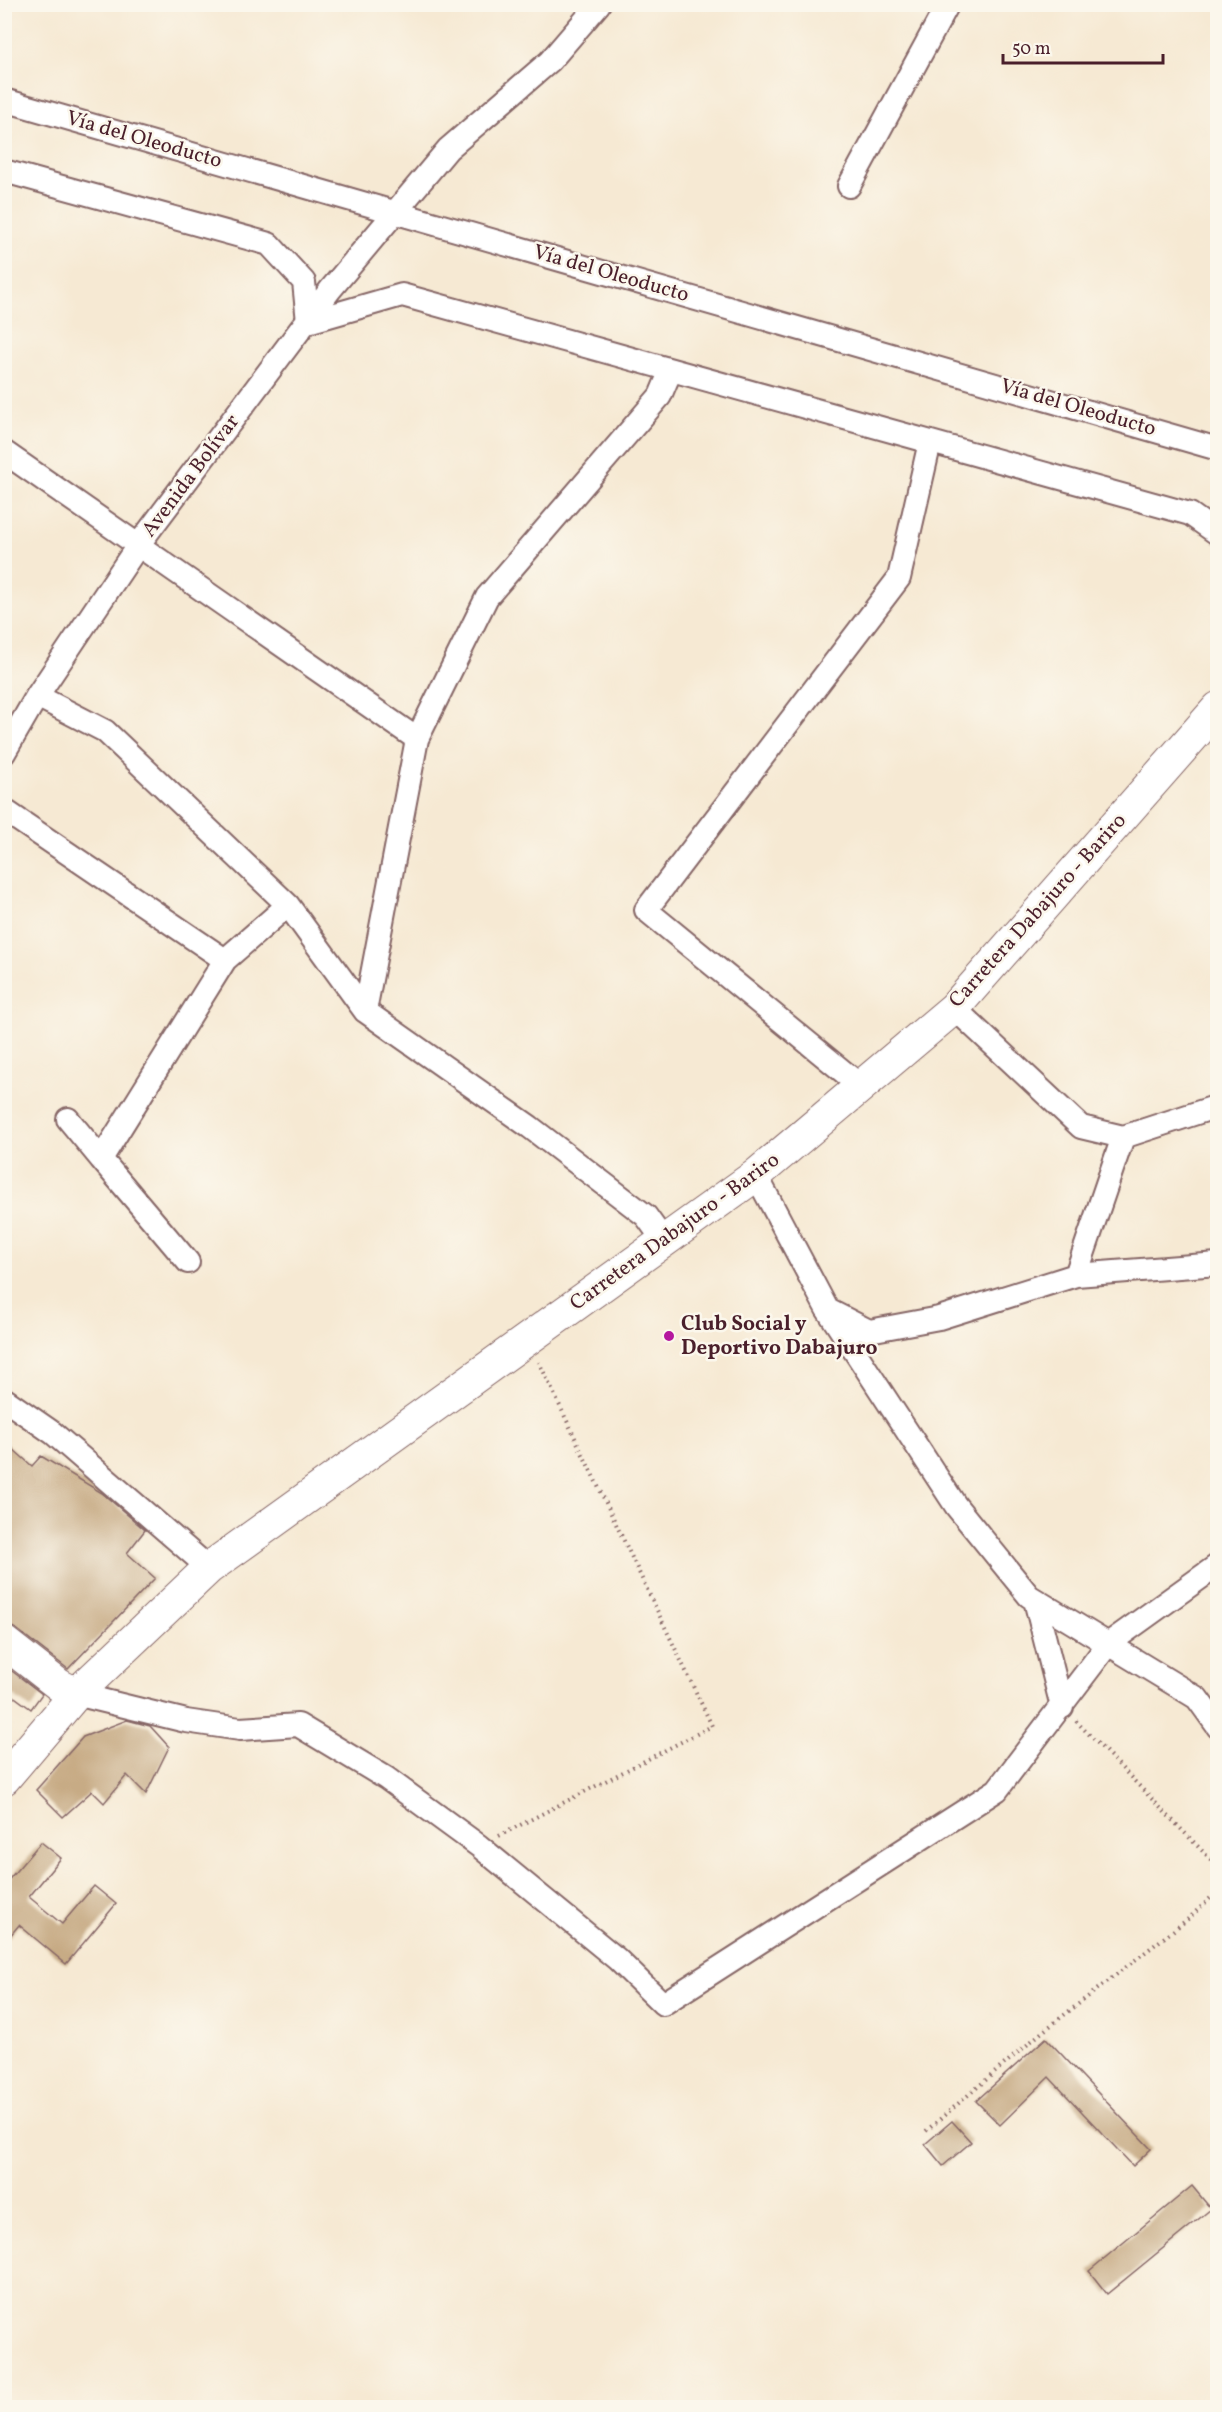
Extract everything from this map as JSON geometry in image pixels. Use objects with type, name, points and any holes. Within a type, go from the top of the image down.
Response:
[{"type":"street","name":"Avenida Bolívar","points":[[4,753],[38,696],[139,544],[330,290],[448,149],[550,61],[599,4]]},
{"type":"street","points":[[849,186],[948,4]]},
{"type":"street","name":"Vía del Oleoducto","points":[[4,100],[1218,448]]},
{"type":"street","points":[[4,171],[269,244],[304,282],[308,322],[402,295],[1190,514],[1218,534]]},
{"type":"street","points":[[365,1011],[417,739],[487,597],[660,396],[671,370]]},
{"type":"street","points":[[862,1087],[646,910],[899,578],[930,442]]},
{"type":"street","points":[[4,452],[417,739]]},
{"type":"street","points":[[38,696],[105,731],[288,905],[365,1011],[530,1127],[646,1216],[664,1241]]},
{"type":"street","name":"Carretera Dabajuro - Bariro","points":[[4,1779],[76,1694],[209,1568],[756,1175],[954,1008],[1218,708]]},
{"type":"street","points":[[4,810],[225,960]]},
{"type":"street","points":[[100,1159],[225,960],[288,905]]},
{"type":"street","points":[[954,1008],[1081,1127],[1123,1137],[1218,1106]]},
{"type":"street","points":[[68,1119],[188,1262]]},
{"type":"street","points":[[1076,1275],[1123,1137]]},
{"type":"street","points":[[756,1175],[827,1309],[956,1506],[1029,1596],[1197,1698],[1218,1727]]},
{"type":"street","points":[[827,1309],[869,1331],[939,1318],[1076,1275],[1218,1264]]},
{"type":"street","points":[[4,1399],[53,1433],[209,1568]]},
{"type":"street","points":[[4,1642],[58,1685],[76,1694],[186,1721],[240,1729],[298,1725],[386,1778],[479,1846],[617,1959],[663,2004],[997,1790],[1108,1644],[1218,1565]]},
{"type":"street","points":[[1035,1600],[1062,1707]]},
{"type":"path","points":[[479,1846],[712,1726],[528,1339]]},
{"type":"path","points":[[1062,1707],[1218,1867]]},
{"type":"path","points":[[926,2131],[1041,2033],[1188,1919],[1218,1891]]},
{"type":"building","points":[[4,1441],[32,1466],[41,1456],[102,1493],[145,1530],[127,1553],[155,1578],[68,1669],[15,1628],[4,1624]]},
{"type":"building","points":[[4,1665],[42,1694],[31,1709],[4,1689]]},
{"type":"building","points":[[127,1720],[150,1726],[169,1747],[146,1794],[127,1775],[104,1803],[92,1791],[63,1817],[36,1790],[83,1737]]},
{"type":"building","points":[[41,1842],[61,1858],[29,1897],[62,1924],[94,1886],[116,1904],[66,1964],[19,1925],[4,1943],[4,1885]]},
{"type":"building","points":[[1046,2038],[1151,2149],[1133,2166],[1049,2077],[1000,2125],[976,2101]]},
{"type":"building","points":[[952,2121],[971,2142],[943,2166],[925,2144]]},
{"type":"building","points":[[1192,2186],[1211,2209],[1107,2294],[1089,2271]]},
{"type":"place","name":"Club Social y Deportivo Dabajuro","points":[[669,1336]]}]
